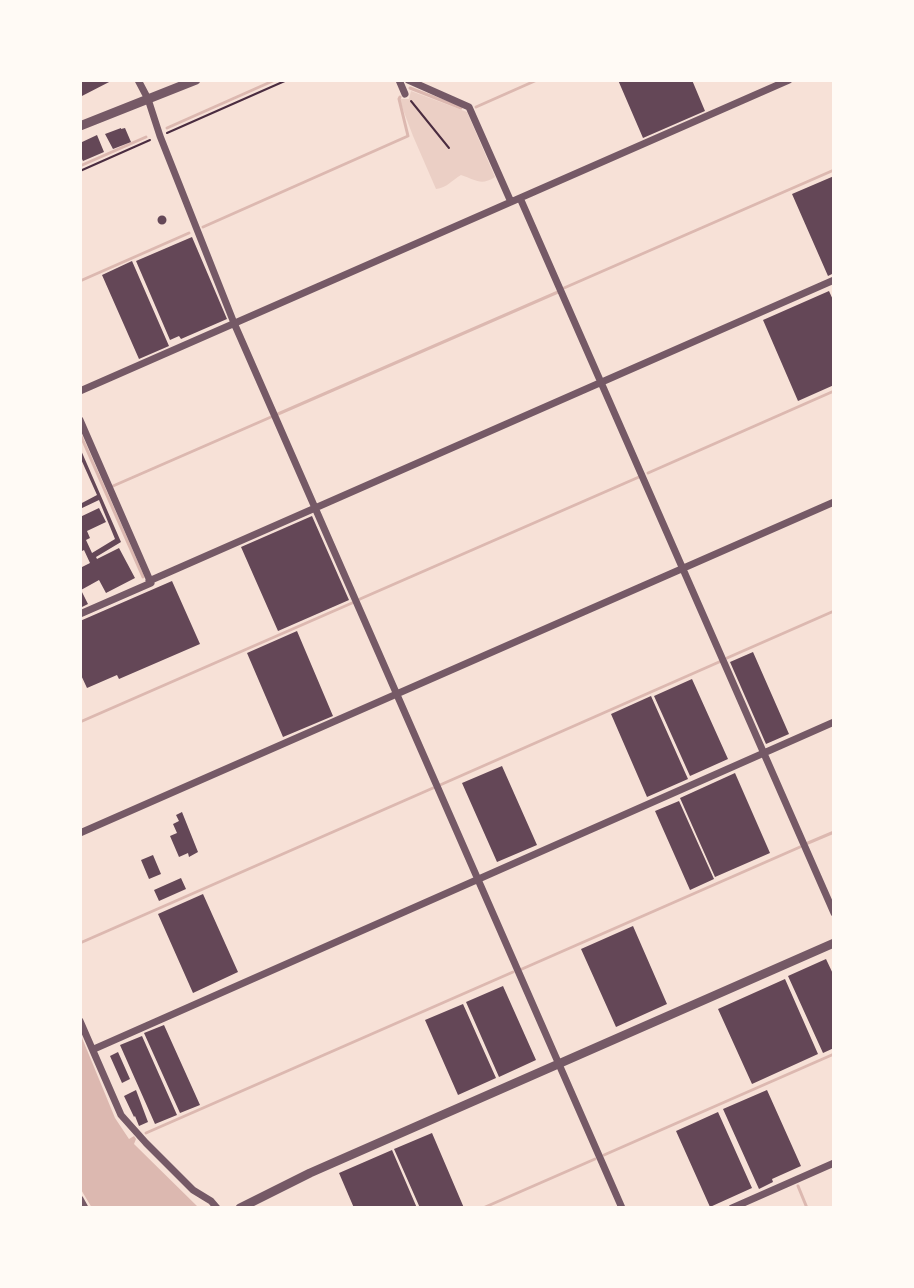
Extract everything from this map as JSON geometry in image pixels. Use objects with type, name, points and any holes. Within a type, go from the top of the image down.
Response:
[{"type":"street","points":[[138,80],[234,323],[622,1208]]},
{"type":"street","points":[[80,126],[196,80]]},
{"type":"street","points":[[399,80],[405,94]]},
{"type":"street","points":[[408,80],[469,107],[511,202]]},
{"type":"street","points":[[80,391],[789,80]]},
{"type":"street","points":[[520,198],[834,913]]},
{"type":"street","points":[[149,581],[834,280]]},
{"type":"street","points":[[80,420],[151,583],[80,614]]},
{"type":"street","points":[[80,833],[834,502]]},
{"type":"street","points":[[94,1049],[834,722]]},
{"type":"street","points":[[240,1208],[310,1173],[834,943]]},
{"type":"street","points":[[80,1021],[121,1115],[193,1190],[217,1208]]},
{"type":"street","points":[[732,1208],[834,1163]]},
{"type":"street","points":[[80,1199],[85,1208]]},
{"type":"street","points":[[751,1199],[755,1208]]},
{"type":"path","points":[[80,171],[287,80]]},
{"type":"path","points":[[405,94],[449,148]]},
{"type":"shaded area","points":[[411,91],[467,112],[495,177],[482,182],[461,175],[436,189],[399,99],[409,99]]},
{"type":"shaded area","points":[[80,1033],[115,1118],[129,1139],[134,1136],[134,1144],[199,1208],[92,1208],[80,1188]]},
{"type":"building","points":[[80,80],[113,80],[80,97]]},
{"type":"building","points":[[618,80],[692,80],[705,111],[643,138]]},
{"type":"building","points":[[125,128],[131,142],[113,149],[105,134]]},
{"type":"building","points":[[97,135],[104,152],[83,161],[80,143]]},
{"type":"building","points":[[834,176],[834,273],[828,276],[792,194]]},
{"type":"building","points":[[162,216],[166,220],[162,224],[158,220]]},
{"type":"building","points":[[192,237],[227,319],[181,339],[179,336],[170,340],[136,261]]},
{"type":"building","points":[[132,261],[169,346],[139,359],[102,275]]},
{"type":"building","points":[[829,291],[834,302],[834,385],[798,401],[763,320]]},
{"type":"building","points":[[80,448],[121,542],[96,557],[119,548],[135,578],[106,593],[99,580],[81,590],[88,604],[80,608],[80,568],[90,563],[84,550],[80,552],[80,517],[99,508],[106,522],[87,531],[90,538],[86,540],[92,553],[115,539],[99,500],[80,509],[80,504],[97,495],[80,457]]},
{"type":"building","points":[[312,516],[349,600],[278,631],[241,547]]},
{"type":"building","points":[[172,581],[200,644],[119,679],[117,675],[87,688],[80,673],[80,621]]},
{"type":"building","points":[[297,631],[333,716],[283,737],[247,653]]},
{"type":"building","points":[[753,652],[789,734],[766,744],[730,662]]},
{"type":"building","points":[[692,679],[728,759],[690,776],[654,696]]},
{"type":"building","points":[[651,696],[688,779],[647,797],[611,714]]},
{"type":"building","points":[[502,766],[537,845],[497,862],[462,783]]},
{"type":"building","points":[[735,773],[770,853],[715,877],[680,798]]},
{"type":"building","points":[[679,801],[714,879],[690,890],[655,811]]},
{"type":"building","points":[[182,812],[198,852],[189,857],[188,853],[179,857],[170,836],[177,833],[173,824],[179,821],[176,815]]},
{"type":"building","points":[[153,855],[161,874],[149,879],[141,860]]},
{"type":"building","points":[[181,878],[186,889],[159,901],[154,890]]},
{"type":"building","points":[[203,894],[238,972],[193,993],[158,914]]},
{"type":"building","points":[[633,926],[667,1004],[616,1027],[581,949]]},
{"type":"building","points":[[826,959],[834,976],[834,1048],[823,1053],[788,976]]},
{"type":"building","points":[[785,979],[818,1054],[752,1084],[718,1009]]},
{"type":"building","points":[[503,986],[536,1060],[499,1077],[466,1002]]},
{"type":"building","points":[[463,1004],[496,1078],[458,1095],[425,1020]]},
{"type":"building","points":[[164,1025],[200,1105],[180,1113],[144,1033]]},
{"type":"building","points":[[142,1036],[177,1115],[155,1124],[120,1045]]},
{"type":"building","points":[[118,1052],[130,1079],[122,1083],[110,1056]]},
{"type":"building","points":[[136,1090],[148,1122],[139,1126],[124,1096]]},
{"type":"building","points":[[767,1090],[801,1166],[772,1179],[773,1182],[759,1189],[723,1109]]},
{"type":"building","points":[[718,1112],[752,1188],[710,1207],[676,1131]]},
{"type":"building","points":[[432,1133],[464,1208],[420,1208],[394,1149]]},
{"type":"building","points":[[392,1150],[417,1208],[354,1208],[339,1173]]},
{"type":"waterway","points":[[167,128],[275,80]]},
{"type":"waterway","points":[[476,107],[537,80]]},
{"type":"waterway","points":[[410,88],[461,108]]},
{"type":"waterway","points":[[203,227],[408,136],[400,97]]},
{"type":"waterway","points":[[80,166],[146,137]]},
{"type":"waterway","points":[[564,288],[834,170]]},
{"type":"waterway","points":[[80,281],[189,233]]},
{"type":"waterway","points":[[278,414],[558,292]]},
{"type":"waterway","points":[[648,473],[834,391]]},
{"type":"waterway","points":[[113,486],[271,417]]},
{"type":"waterway","points":[[80,434],[143,577]]},
{"type":"waterway","points":[[360,599],[639,477]]},
{"type":"waterway","points":[[80,722],[352,603]]},
{"type":"waterway","points":[[727,658],[834,611]]},
{"type":"waterway","points":[[440,785],[719,662]]},
{"type":"waterway","points":[[80,943],[433,788]]},
{"type":"waterway","points":[[808,843],[834,832]]},
{"type":"waterway","points":[[522,969],[800,847]]},
{"type":"waterway","points":[[146,1133],[513,972]]},
{"type":"waterway","points":[[604,1155],[834,1054]]},
{"type":"waterway","points":[[483,1208],[595,1159]]},
{"type":"waterway","points":[[798,1186],[807,1208]]}]
